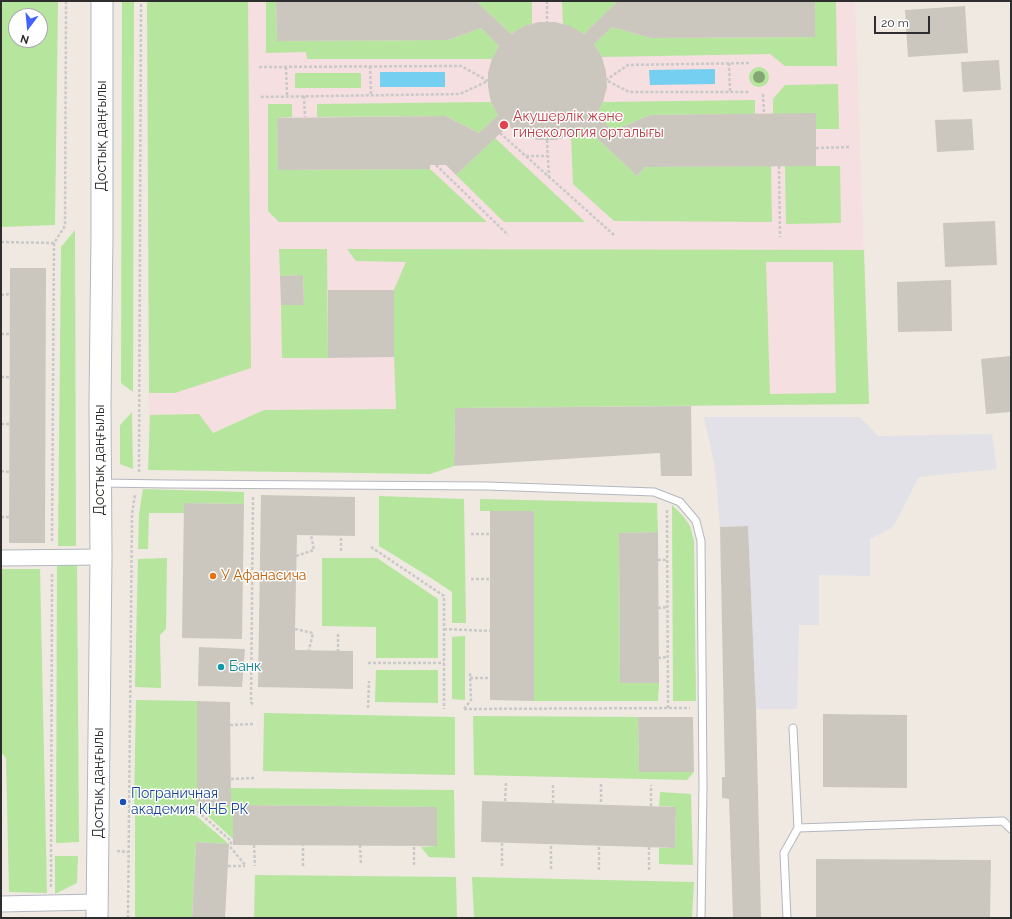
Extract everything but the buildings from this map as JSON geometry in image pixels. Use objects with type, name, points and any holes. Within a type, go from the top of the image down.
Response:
[{"type":"main road","name":"Достық даңғылы","points":[[97,910],[101,557],[100,396],[102,1]]},
{"type":"street","points":[[1,558],[101,557]]},
{"type":"street","points":[[1,904],[51,904],[97,910]]},
{"type":"lane","points":[[100,483],[488,486],[654,492],[680,502],[696,521],[701,541],[703,708],[701,918]]},
{"type":"lane","points":[[787,918],[784,853],[798,828],[793,728]]},
{"type":"lane","points":[[798,828],[1003,821],[1011,829]]},
{"type":"path","points":[[51,904],[54,242],[65,226],[66,1]]},
{"type":"path","points":[[128,918],[132,514],[140,468],[141,1]]},
{"type":"path","points":[[547,1],[547,22]]},
{"type":"path","points":[[729,63],[730,92]]},
{"type":"path","points":[[749,63],[628,65],[606,80],[629,92],[750,92]]},
{"type":"path","points":[[370,66],[371,95]]},
{"type":"path","points":[[260,67],[460,66],[488,81],[460,94],[260,97]]},
{"type":"path","points":[[286,67],[287,96]]},
{"type":"path","points":[[763,94],[764,114]]},
{"type":"path","points":[[304,96],[305,117]]},
{"type":"path","points":[[500,133],[614,235]]},
{"type":"path","points":[[547,140],[549,177]]},
{"type":"path","points":[[816,148],[849,147]]},
{"type":"path","points":[[525,156],[548,156]]},
{"type":"path","points":[[436,165],[508,235]]},
{"type":"path","points":[[779,166],[780,237]]},
{"type":"path","points":[[1,242],[54,242]]},
{"type":"path","points":[[1,295],[10,294]]},
{"type":"path","points":[[1,334],[10,334]]},
{"type":"path","points":[[1,377],[10,377]]},
{"type":"path","points":[[1,424],[10,424]]},
{"type":"path","points":[[1,471],[9,472]]},
{"type":"path","points":[[253,485],[251,702],[254,706]]},
{"type":"path","points":[[667,497],[668,708]]},
{"type":"path","points":[[1,517],[9,517]]},
{"type":"path","points":[[471,534],[490,534]]},
{"type":"path","points":[[296,556],[314,550],[311,535]]},
{"type":"path","points":[[341,536],[341,551]]},
{"type":"path","points":[[371,547],[444,596],[444,709]]},
{"type":"path","points":[[658,560],[668,560]]},
{"type":"path","points":[[471,579],[490,579]]},
{"type":"path","points":[[658,608],[668,606]]},
{"type":"path","points":[[295,629],[313,633],[309,650]]},
{"type":"path","points":[[444,630],[490,631]]},
{"type":"path","points":[[338,634],[338,651]]},
{"type":"path","points":[[658,658],[668,657]]},
{"type":"path","points":[[368,663],[444,663]]},
{"type":"path","points":[[470,673],[471,700],[464,709],[703,708]]},
{"type":"path","points":[[470,678],[490,678]]},
{"type":"path","points":[[368,708],[369,681]]},
{"type":"path","points":[[230,725],[254,724]]},
{"type":"path","points":[[230,779],[254,778]]},
{"type":"path","points":[[505,802],[506,782]]},
{"type":"path","points":[[553,803],[554,783]]},
{"type":"path","points":[[600,784],[601,804]]},
{"type":"path","points":[[651,785],[651,806]]},
{"type":"path","points":[[128,810],[194,808],[231,841],[231,848],[246,866],[228,866]]},
{"type":"path","points":[[502,843],[502,866]]},
{"type":"path","points":[[551,844],[551,869]]},
{"type":"path","points":[[254,845],[255,866]]},
{"type":"path","points":[[303,845],[303,866]]},
{"type":"path","points":[[360,846],[361,865]]},
{"type":"path","points":[[599,846],[599,870]]},
{"type":"path","points":[[414,847],[414,865]]},
{"type":"path","points":[[649,847],[649,872]]},
{"type":"path","points":[[113,851],[128,852]]},
{"type":"shaded area","name":"Акушерлік және гинекология орталығы","points":[[147,1],[855,1],[869,404],[264,410],[194,441],[149,441]]},
{"type":"shaded area","points":[[704,417],[860,417],[878,436],[992,434],[997,469],[919,477],[893,527],[870,539],[870,576],[819,575],[819,625],[799,625],[797,709],[756,709],[748,526],[720,527],[715,468]]},
{"type":"green space","points":[[1,1],[58,1],[55,225],[1,227]]},
{"type":"green space","points":[[122,1],[134,1],[133,392],[121,383]]},
{"type":"green space","points":[[147,1],[248,1],[251,368],[175,393],[149,393]]},
{"type":"green space","points":[[266,1],[276,1],[277,41],[448,40],[481,28],[499,46],[492,59],[307,59],[306,52],[266,53]]},
{"type":"green space","points":[[476,1],[532,1],[532,24],[524,26],[511,34]]},
{"type":"green space","points":[[562,1],[618,1],[584,34],[563,24]]},
{"type":"green space","points":[[815,1],[836,1],[837,66],[785,66],[770,54],[602,57],[594,44],[612,27],[651,38],[815,37]]},
{"type":"green space","points":[[759,67],[766,70],[769,77],[766,84],[759,87],[752,84],[749,77],[752,70]]},
{"type":"green space","points":[[295,73],[361,73],[361,88],[295,88]]},
{"type":"green space","points":[[838,84],[839,129],[816,129],[773,114],[773,99],[785,85]]},
{"type":"green space","points":[[755,100],[755,114],[650,115],[613,131],[596,115],[603,102]]},
{"type":"green space","points":[[491,102],[498,115],[479,133],[445,116],[317,117],[317,104]]},
{"type":"green space","points":[[268,104],[292,104],[292,117],[277,118],[278,170],[430,169],[487,222],[279,222],[268,211]]},
{"type":"green space","points":[[585,127],[637,176],[645,167],[771,166],[772,222],[614,221],[573,184],[571,136]]},
{"type":"green space","points":[[495,138],[585,222],[504,222],[456,175]]},
{"type":"green space","points":[[785,166],[840,166],[841,223],[786,224]]},
{"type":"green space","points":[[75,230],[76,546],[58,546],[61,247]]},
{"type":"green space","points":[[279,249],[327,249],[328,358],[282,358],[281,305],[304,304],[303,275],[280,276]]},
{"type":"green space","points":[[347,249],[864,250],[869,404],[455,408],[454,466],[430,474],[148,470],[150,415],[199,414],[213,433],[264,410],[396,409],[394,290],[406,262],[356,261]],"holes":[[[766,262],[833,262],[836,393],[770,394]]]},
{"type":"green space","points":[[132,412],[133,469],[120,464],[120,425]]},
{"type":"green space","points":[[143,489],[244,492],[244,504],[185,503],[184,513],[149,513],[148,549],[138,549],[139,514]]},
{"type":"green space","points":[[379,496],[464,499],[466,623],[452,623],[452,592],[379,546]]},
{"type":"green space","points":[[480,499],[657,503],[658,532],[619,533],[620,683],[659,683],[658,701],[534,701],[534,511],[480,511]]},
{"type":"green space","points":[[672,505],[690,526],[694,541],[696,701],[673,701]]},
{"type":"green space","points":[[167,558],[166,629],[160,635],[161,688],[135,687],[138,559]]},
{"type":"green space","points":[[322,558],[377,558],[438,599],[438,658],[376,658],[376,627],[322,626]]},
{"type":"green space","points":[[77,564],[79,842],[56,843],[57,565]]},
{"type":"green space","points":[[1,569],[40,569],[47,893],[9,892],[6,758],[1,752]]},
{"type":"green space","points":[[465,636],[465,700],[452,699],[452,637]]},
{"type":"green space","points":[[376,670],[438,670],[438,703],[375,702]]},
{"type":"green space","points":[[136,700],[197,701],[197,806],[134,806]]},
{"type":"green space","points":[[264,713],[455,717],[455,775],[263,771]]},
{"type":"green space","points":[[473,716],[638,717],[639,772],[694,772],[687,780],[474,775]]},
{"type":"green space","points":[[230,788],[454,790],[455,858],[429,857],[421,847],[437,846],[437,807],[234,805],[233,839],[197,806],[230,806]]},
{"type":"green space","points":[[660,792],[691,794],[693,865],[659,864],[659,848],[675,848],[676,807],[659,806]]},
{"type":"green space","points":[[194,814],[229,844],[196,842],[192,918],[135,918],[135,815]]},
{"type":"green space","points":[[55,856],[78,856],[77,883],[55,894]]},
{"type":"green space","points":[[255,875],[456,877],[457,918],[254,918]]},
{"type":"green space","points":[[472,877],[694,882],[692,918],[474,918]]},
{"type":"water","points":[[715,69],[715,84],[650,85],[649,70]]},
{"type":"water","points":[[380,72],[445,72],[445,87],[380,87]]},
{"type":"place","name":"Акушерлік және гинекология орталығы","points":[[504,125]]},
{"type":"place","name":"У Афанасича","points":[[213,576]]},
{"type":"place","name":"Банк","points":[[221,667]]},
{"type":"place","name":"Пограничная академия КНБ РК","points":[[123,802]]}]
